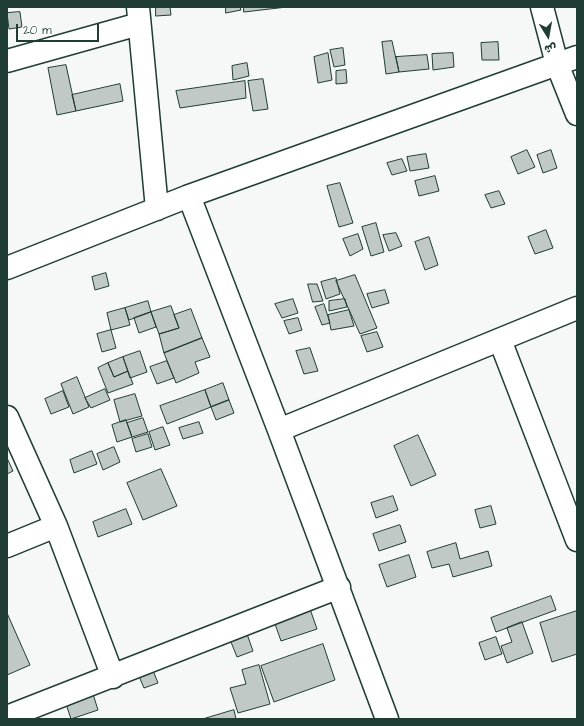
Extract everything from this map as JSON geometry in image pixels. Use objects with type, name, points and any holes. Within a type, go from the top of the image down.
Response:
[{"type":"street","points":[[542,7],[557,64],[577,114]]},
{"type":"street","points":[[7,61],[138,16],[157,209]]},
{"type":"street","points":[[7,268],[188,196],[577,57]]},
{"type":"street","points":[[188,196],[339,587],[387,719]]},
{"type":"street","points":[[279,430],[577,308]]},
{"type":"street","points":[[500,340],[568,492],[577,540]]},
{"type":"street","points":[[7,417],[56,526],[113,677]]},
{"type":"street","points":[[7,546],[56,526]]},
{"type":"street","points":[[7,717],[113,677],[339,587]]},
{"type":"building","points":[[156,7],[170,7],[171,15],[156,16]]},
{"type":"building","points":[[226,7],[240,7],[241,10],[226,13]]},
{"type":"building","points":[[244,7],[287,7],[244,12]]},
{"type":"building","points":[[20,12],[22,27],[9,29],[7,13]]},
{"type":"building","points":[[392,41],[399,72],[386,74],[382,42]]},
{"type":"building","points":[[498,42],[499,60],[482,60],[481,43]]},
{"type":"building","points":[[343,48],[345,65],[334,67],[330,50]]},
{"type":"building","points":[[328,53],[332,80],[318,83],[314,57]]},
{"type":"building","points":[[453,53],[454,67],[433,70],[432,54]]},
{"type":"building","points":[[427,55],[429,69],[399,72],[396,57]]},
{"type":"building","points":[[247,63],[249,76],[233,80],[232,66]]},
{"type":"building","points":[[66,65],[76,111],[57,115],[48,68]]},
{"type":"building","points":[[346,70],[347,83],[336,84],[336,71]]},
{"type":"building","points":[[263,79],[268,109],[253,111],[248,81]]},
{"type":"building","points":[[245,81],[246,98],[180,108],[176,91]]},
{"type":"building","points":[[120,84],[123,101],[76,111],[72,95]]},
{"type":"building","points":[[527,150],[535,167],[518,174],[511,157]]},
{"type":"building","points":[[551,150],[557,168],[543,173],[537,155]]},
{"type":"building","points":[[426,154],[429,168],[410,171],[407,157]]},
{"type":"building","points":[[402,159],[407,171],[392,175],[387,163]]},
{"type":"building","points":[[435,176],[439,191],[419,196],[415,181]]},
{"type":"building","points":[[340,183],[353,223],[339,227],[327,186]]},
{"type":"building","points":[[499,191],[505,204],[491,208],[485,195]]},
{"type":"building","points":[[376,223],[384,252],[371,256],[362,227]]},
{"type":"building","points":[[546,230],[553,248],[535,254],[528,237]]},
{"type":"building","points":[[396,233],[402,246],[389,251],[383,235]]},
{"type":"building","points":[[358,234],[363,249],[350,256],[343,239]]},
{"type":"building","points":[[429,237],[438,265],[425,270],[415,242]]},
{"type":"building","points":[[106,273],[109,286],[95,290],[92,277]]},
{"type":"building","points":[[355,275],[377,328],[360,334],[336,281]]},
{"type":"building","points":[[336,278],[340,294],[326,299],[321,282]]},
{"type":"building","points":[[308,284],[317,284],[323,301],[313,302]]},
{"type":"building","points":[[385,290],[389,303],[372,308],[367,294]]},
{"type":"building","points":[[293,299],[298,313],[282,318],[275,304]]},
{"type":"building","points":[[345,299],[347,307],[329,311],[329,301]]},
{"type":"building","points":[[148,301],[151,312],[129,320],[125,308]]},
{"type":"building","points":[[324,304],[330,323],[322,325],[315,307]]},
{"type":"building","points":[[171,306],[179,328],[159,334],[151,312]]},
{"type":"building","points":[[125,308],[130,325],[111,330],[107,313]]},
{"type":"building","points":[[191,309],[202,338],[164,353],[159,334],[179,328],[174,315]]},
{"type":"building","points":[[349,310],[354,326],[331,330],[328,315]]},
{"type":"building","points":[[151,312],[156,327],[139,333],[134,318]]},
{"type":"building","points":[[298,318],[302,330],[289,334],[284,321]]},
{"type":"building","points":[[111,330],[116,348],[102,352],[97,334]]},
{"type":"building","points":[[377,332],[383,347],[367,352],[361,336]]},
{"type":"building","points":[[202,338],[210,357],[195,362],[199,373],[176,383],[164,353]]},
{"type":"building","points":[[310,348],[318,371],[304,374],[296,351]]},
{"type":"building","points":[[140,351],[147,372],[130,378],[123,357]]},
{"type":"building","points":[[123,357],[128,371],[114,377],[108,363]]},
{"type":"building","points":[[167,361],[174,378],[157,384],[150,367]]},
{"type":"building","points":[[108,363],[114,377],[128,371],[133,384],[108,393],[98,368]]},
{"type":"building","points":[[77,377],[89,407],[73,414],[61,384]]},
{"type":"building","points":[[223,383],[229,400],[211,407],[205,390]]},
{"type":"building","points":[[105,389],[110,400],[91,408],[85,398]]},
{"type":"building","points":[[205,390],[211,407],[167,424],[160,406]]},
{"type":"building","points":[[63,391],[69,407],[51,414],[45,399]]},
{"type":"building","points":[[135,394],[142,416],[120,422],[114,400]]},
{"type":"building","points":[[229,400],[234,413],[216,420],[211,407]]},
{"type":"building","points":[[143,418],[148,432],[132,437],[127,423]]},
{"type":"building","points":[[126,420],[132,437],[117,442],[112,425]]},
{"type":"building","points":[[199,422],[203,433],[183,439],[179,428]]},
{"type":"building","points":[[163,427],[170,445],[155,450],[149,432]]},
{"type":"building","points":[[148,434],[152,447],[136,452],[132,439]]},
{"type":"building","points":[[418,435],[436,475],[411,486],[394,446]]},
{"type":"building","points":[[114,447],[120,462],[103,470],[97,454]]},
{"type":"building","points":[[92,451],[97,464],[74,473],[70,460]]},
{"type":"building","points":[[7,458],[13,471],[7,474]]},
{"type":"building","points":[[161,469],[177,506],[143,520],[127,483]]},
{"type":"building","points":[[393,496],[398,510],[376,518],[371,503]]},
{"type":"building","points":[[491,506],[496,524],[480,528],[475,510]]},
{"type":"building","points":[[126,509],[132,524],[98,537],[93,522]]},
{"type":"building","points":[[400,525],[406,542],[379,551],[373,534]]},
{"type":"building","points":[[456,543],[460,559],[488,551],[492,566],[453,577],[449,564],[432,568],[427,552]]},
{"type":"building","points":[[409,555],[416,577],[387,587],[379,565]]},
{"type":"building","points":[[551,596],[556,610],[496,632],[491,618]]},
{"type":"building","points":[[310,609],[317,629],[281,641],[274,621]]},
{"type":"building","points":[[577,611],[577,654],[552,662],[540,623]]},
{"type":"building","points":[[7,613],[30,665],[7,675]]},
{"type":"building","points":[[522,622],[533,653],[507,663],[501,646],[512,642],[507,628]]},
{"type":"building","points":[[246,631],[253,651],[237,657],[229,637]]},
{"type":"building","points":[[496,637],[502,654],[485,660],[479,643]]},
{"type":"building","points":[[323,644],[335,680],[274,702],[261,666]]},
{"type":"building","points":[[259,665],[270,704],[238,713],[230,688],[246,684],[242,670]]},
{"type":"building","points":[[152,668],[158,683],[144,688],[138,674]]},
{"type":"building","points":[[93,694],[98,710],[71,719],[66,704]]},
{"type":"building","points":[[234,710],[236,719],[203,719]]}]
